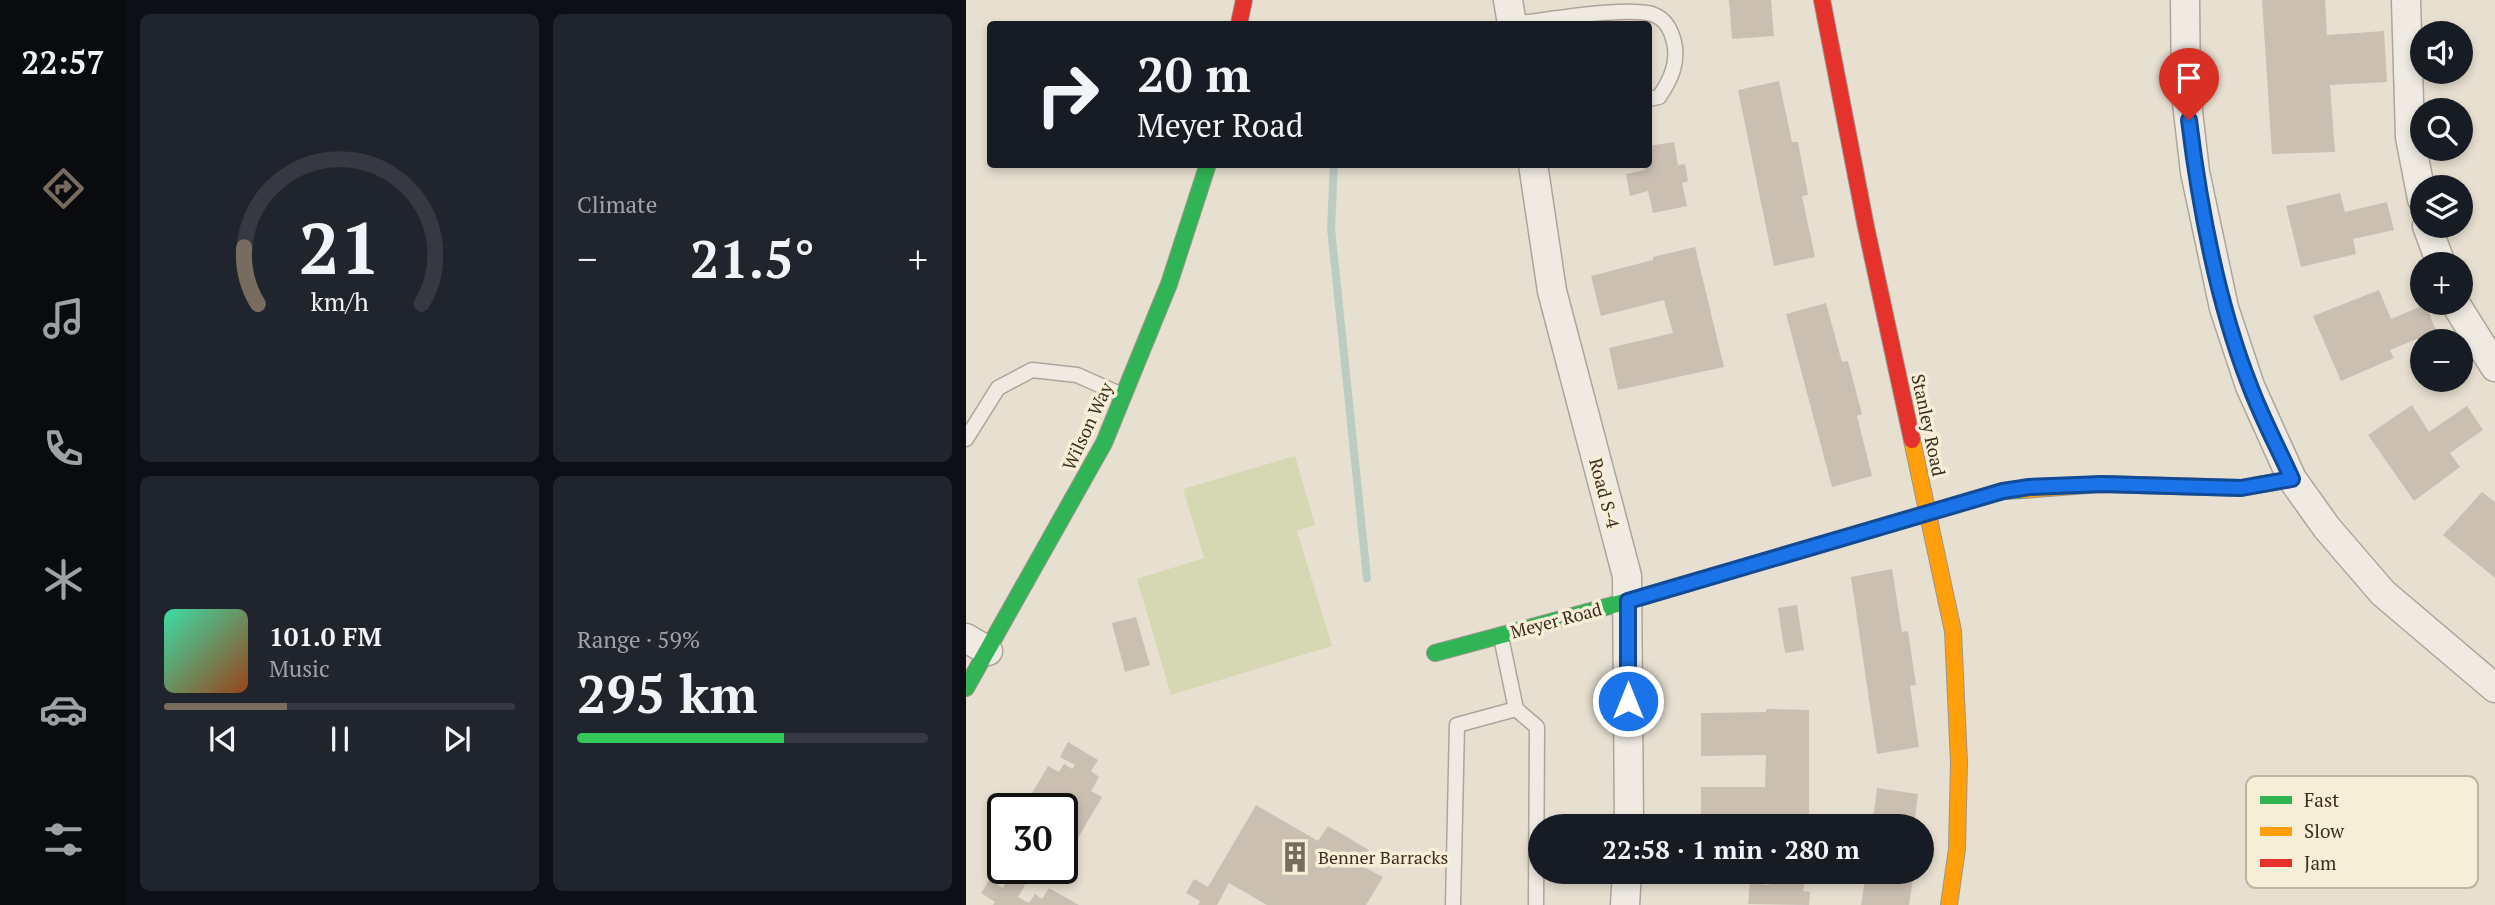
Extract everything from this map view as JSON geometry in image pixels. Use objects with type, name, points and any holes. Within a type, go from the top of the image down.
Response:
[{"type":"street","points":[[1240,21],[1244,0]]},
{"type":"street","points":[[1508,0],[1512,21]]},
{"type":"street","name":"Stanley Road","points":[[1822,0],[1866,227],[1953,631],[1959,763],[1956,849],[1949,905]]},
{"type":"street","points":[[2185,0],[2186,94],[2193,159],[2224,308],[2250,386],[2292,479],[2327,528],[2383,593],[2495,688]]},
{"type":"street","points":[[2406,0],[2410,137],[2417,175]]},
{"type":"street","name":"Wilson Way","points":[[966,688],[977,644],[1104,443],[1169,284],[1207,168]]},
{"type":"street","name":"Road S-4","points":[[1534,168],[1552,291],[1627,576],[1629,814]]},
{"type":"street","points":[[2462,315],[2495,367]]},
{"type":"street","name":"Meyer Road","points":[[1435,653],[1628,601],[2003,491],[2029,487],[2102,484],[2241,488],[2292,479]]},
{"type":"street","points":[[1625,905],[1627,884]]},
{"type":"lane","points":[[1541,21],[1627,12],[1654,15],[1671,27],[1677,51],[1671,79],[1659,97],[1652,98]]},
{"type":"lane","points":[[966,439],[998,388],[1032,370],[1077,375],[1124,395]]},
{"type":"lane","points":[[1501,635],[1516,709],[1537,727],[1536,905]]},
{"type":"lane","points":[[1453,905],[1457,725],[1516,709]]},
{"type":"green space","points":[[1295,456],[1315,525],[1297,531],[1332,646],[1171,695],[1137,579],[1204,558],[1183,489]]},
{"type":"building","points":[[1729,0],[1771,0],[1774,36],[1732,39]]},
{"type":"building","points":[[2262,0],[2325,0],[2327,35],[2384,31],[2387,82],[2330,85],[2335,152],[2272,154]]},
{"type":"building","points":[[1779,81],[1792,142],[1798,142],[1808,195],[1802,196],[1815,257],[1774,266],[1738,90]]},
{"type":"building","points":[[1674,142],[1678,165],[1685,164],[1688,181],[1682,183],[1687,206],[1653,213],[1648,191],[1630,196],[1626,174],[1652,168],[1652,145]]},
{"type":"building","points":[[2340,193],[2345,212],[2387,202],[2394,230],[2353,239],[2356,254],[2301,267],[2286,206]]},
{"type":"building","points":[[1695,247],[1724,367],[1618,390],[1609,348],[1673,333],[1664,300],[1601,316],[1591,276]]},
{"type":"building","points":[[2379,290],[2391,319],[2410,311],[2410,315],[2430,315],[2435,329],[2410,329],[2410,342],[2390,350],[2394,358],[2341,381],[2313,316]]},
{"type":"building","points":[[1826,303],[1842,362],[1848,361],[1862,414],[1857,416],[1872,476],[1832,487],[1786,314]]},
{"type":"building","points":[[2412,405],[2429,432],[2467,406],[2483,430],[2450,453],[2460,467],[2414,501],[2368,435]]},
{"type":"building","points":[[2482,492],[2495,502],[2495,578],[2443,535]]},
{"type":"building","points":[[1892,569],[1902,632],[1908,631],[1916,685],[1910,686],[1919,747],[1877,754],[1851,577]]},
{"type":"building","points":[[1797,605],[1804,650],[1785,653],[1778,608]]},
{"type":"building","points":[[1136,617],[1150,665],[1125,672],[1112,623]]},
{"type":"building","points":[[1766,709],[1809,710],[1809,814],[1701,814],[1701,787],[1765,787],[1766,755],[1701,756],[1701,713],[1766,712]]},
{"type":"building","points":[[1068,742],[1098,760],[1091,771],[1099,777],[1091,791],[1102,797],[1078,838],[1078,793],[1032,793],[1048,766],[1059,772],[1064,764],[1072,769],[1075,765],[1060,757]]},
{"type":"building","points":[[1877,788],[1918,794],[1916,814],[1874,814]]},
{"type":"building","name":"Benner Barracks","points":[[1256,805],[1318,841],[1328,826],[1369,850],[1360,865],[1383,877],[1366,905],[1267,905],[1229,883],[1217,905],[1198,905],[1200,901],[1186,893],[1194,879],[1208,887]]},
{"type":"building","points":[[987,883],[1003,888],[1005,884],[1025,884],[1018,897],[1029,903],[1035,894],[1042,899],[1049,888],[1079,905],[993,905],[995,902],[981,893]]},
{"type":"building","points":[[1750,884],[1804,884],[1803,891],[1810,892],[1809,905],[1748,904]]},
{"type":"building","points":[[1864,884],[1912,884],[1909,905],[1861,905]]},
{"type":"waterway","points":[[1334,168],[1331,228],[1367,578]]},
{"type":"traffic: fast","points":[[966,688],[1104,443],[1169,284],[1207,168]]},
{"type":"traffic: fast","points":[[1435,653],[1628,601],[2003,491],[2023,490]]},
{"type":"traffic: slow","points":[[1912,440],[1953,631],[1959,763],[1957,849],[1949,905]]},
{"type":"traffic: slow","points":[[2023,490],[2102,484],[2241,488],[2292,479]]},
{"type":"traffic: jam","points":[[1240,21],[1244,0]]},
{"type":"traffic: jam","points":[[1822,0],[1866,227],[1912,440]]},
{"type":"place","name":"Benner Barracks","points":[[1295,857]]},
{"type":"route","points":[[1628,701],[1628,601],[2003,491],[2029,487],[2102,484],[2241,488],[2292,479],[2250,386],[2224,308],[2195,173],[2189,120]]}]
